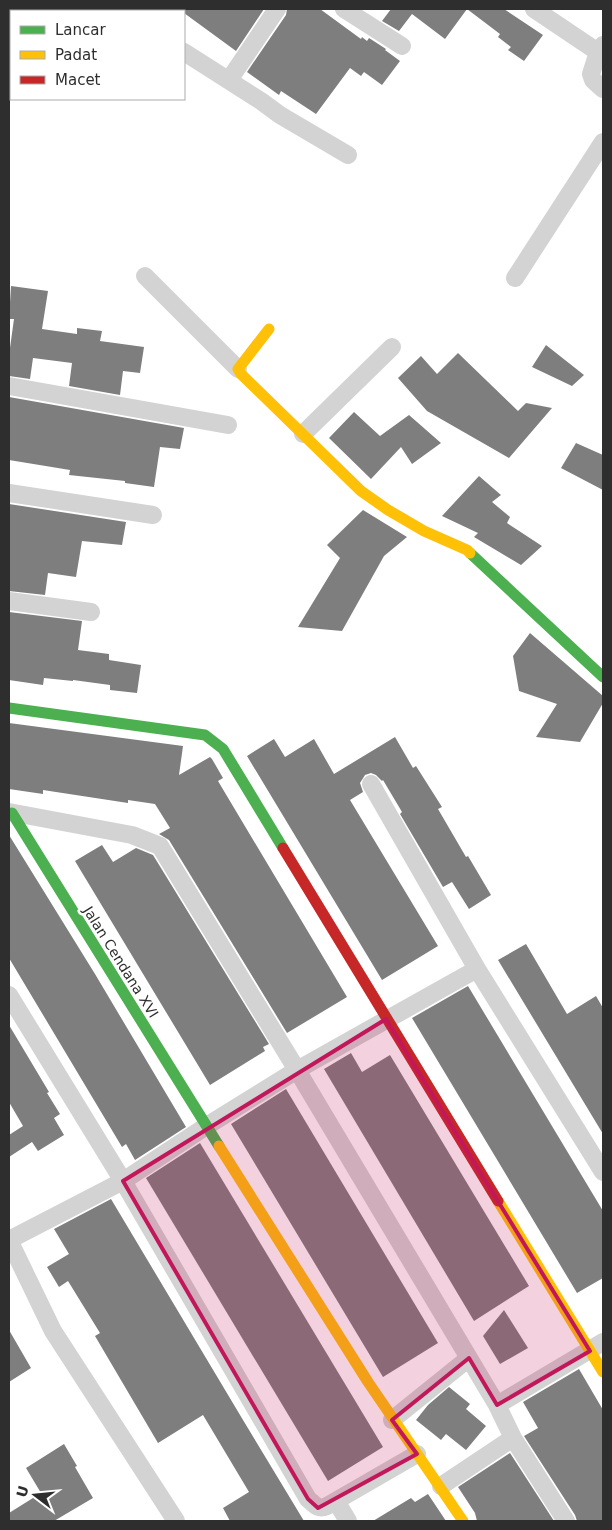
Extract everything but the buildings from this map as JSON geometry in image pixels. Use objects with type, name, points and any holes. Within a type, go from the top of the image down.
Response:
[{"type":"street","points":[[229,80],[277,9]]},
{"type":"street","points":[[344,9],[402,46]]},
{"type":"street","points":[[534,9],[601,48],[591,74],[593,80],[603,89]]},
{"type":"street","points":[[185,53],[280,115],[348,155]]},
{"type":"street","points":[[516,278],[603,142]]},
{"type":"street","points":[[145,276],[361,491],[388,510],[424,531],[468,550],[603,677]]},
{"type":"street","points":[[238,369],[269,329]]},
{"type":"street","points":[[303,434],[392,346]]},
{"type":"street","points":[[9,386],[228,425]]},
{"type":"street","points":[[9,493],[153,515]]},
{"type":"street","points":[[9,601],[91,612]]},
{"type":"street","points":[[9,708],[205,735],[223,749],[386,1019],[597,1347],[603,1372]]},
{"type":"street","points":[[370,784],[477,969],[603,1172]]},
{"type":"street","points":[[10,812],[132,835],[160,846],[297,1070],[498,1405],[514,1438],[566,1521]]},
{"type":"street","name":"Jalan Cendana XVI","points":[[10,812],[205,1126],[392,1420],[441,1486],[463,1521]]},
{"type":"street","points":[[176,1521],[53,1331],[9,1240],[123,1180],[205,1126],[297,1070],[477,969]]},
{"type":"street","points":[[9,995],[123,1180],[308,1499],[321,1508],[417,1454]]},
{"type":"street","points":[[498,1405],[597,1347]]},
{"type":"street","points":[[392,1420],[469,1358]]},
{"type":"street","points":[[441,1486],[514,1438]]},
{"type":"street","points":[[336,1501],[348,1521]]},
{"type":"highlighted area","points":[[386,1019],[590,1351],[497,1405],[469,1358],[392,1420],[417,1454],[318,1508],[308,1499],[123,1181]]},
{"type":"traffic: fast","points":[[470,553],[603,677]]},
{"type":"traffic: fast","points":[[9,708],[205,735],[223,749],[283,848]]},
{"type":"traffic: fast","points":[[12,813],[219,1146]]},
{"type":"traffic: slow","points":[[269,329],[238,369],[241,374],[361,491],[388,510],[424,531],[470,553]]},
{"type":"traffic: slow","points":[[219,1146],[368,1382],[463,1521]]},
{"type":"traffic: slow","points":[[498,1201],[603,1372]]},
{"type":"traffic: jam","points":[[283,848],[498,1201]]}]
